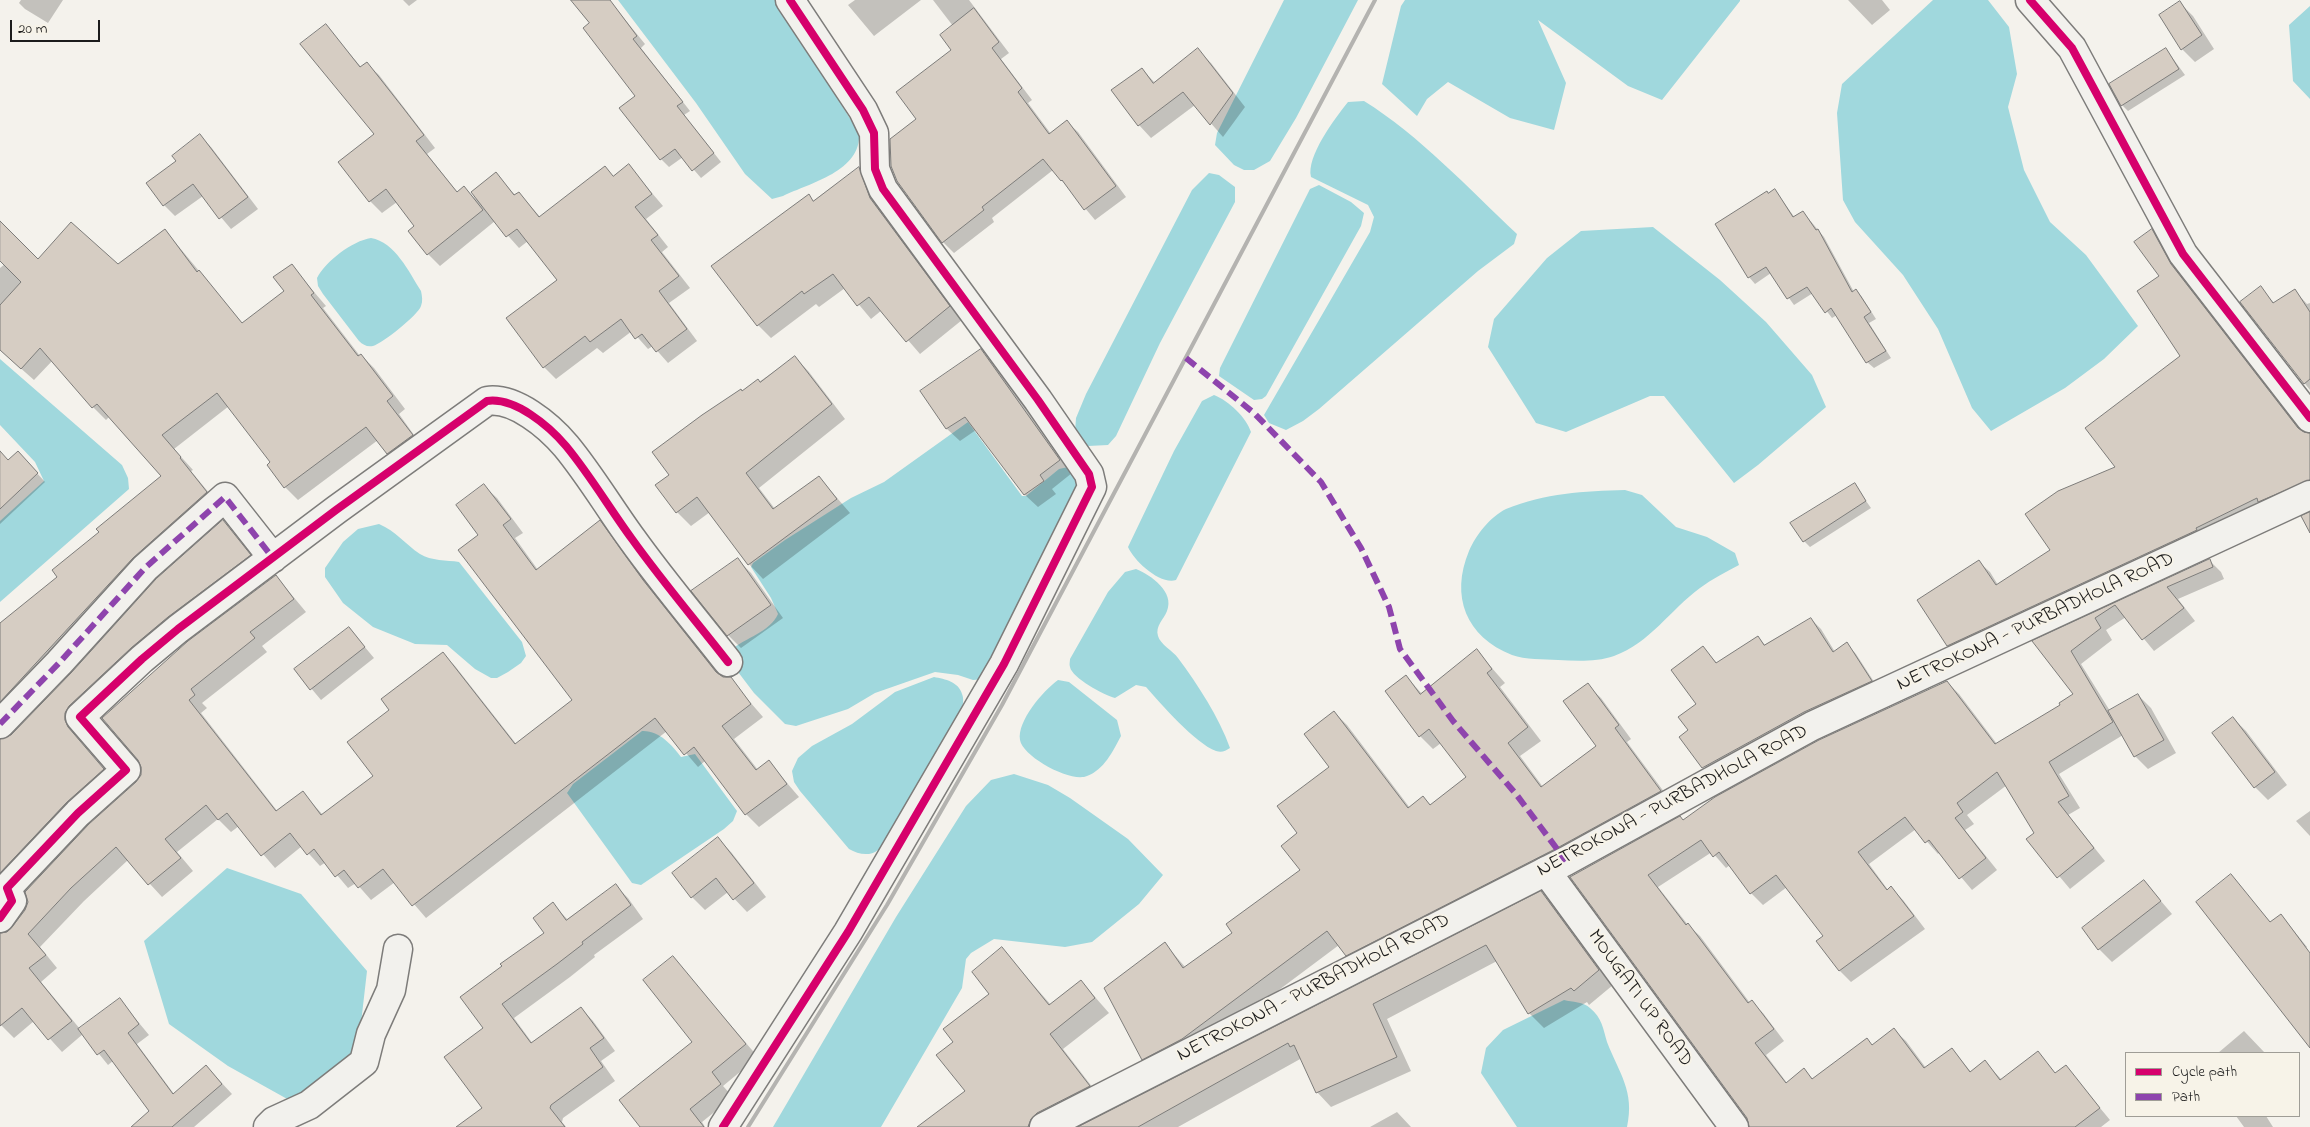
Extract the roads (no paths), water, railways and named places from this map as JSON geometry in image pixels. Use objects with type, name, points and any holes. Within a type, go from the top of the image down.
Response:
[{"type":"street","points":[[722,1127],[848,932],[1004,664],[1092,488],[1089,474],[1038,400],[883,189],[874,169],[874,133],[790,0]]},
{"type":"street","points":[[2030,0],[2072,48],[2183,254],[2310,418]]},
{"type":"street","points":[[0,918],[12,900],[7,888],[78,813],[126,770],[80,717],[150,653],[273,558],[487,401],[498,400],[514,404],[529,413],[566,446],[633,541],[728,662]]},
{"type":"street","name":"NETROKONA - PURBADHOLA ROAD","points":[[1044,1127],[1546,871],[1812,726],[2310,495]]},
{"type":"street","points":[[0,724],[60,663],[145,568],[225,497],[273,558]]},
{"type":"street","name":"MOUGATI UP ROAD","points":[[1546,871],[1734,1127]]},
{"type":"street","points":[[268,1127],[274,1121],[309,1105],[364,1062],[371,1034],[391,990],[398,949]]},
{"type":"water","points":[[618,0],[776,0],[859,133],[858,146],[852,157],[832,174],[772,199],[745,174],[696,103]]},
{"type":"water","points":[[1284,0],[1358,0],[1296,118],[1270,161],[1254,170],[1244,170],[1234,165],[1215,145],[1217,133]]},
{"type":"water","points":[[1405,0],[1740,1],[1662,100],[1628,86],[1538,20],[1566,83],[1554,130],[1510,118],[1448,82],[1427,99],[1417,116],[1382,84],[1401,6]]},
{"type":"water","points":[[1933,0],[1988,0],[2009,27],[2017,74],[2008,107],[2024,170],[2050,222],[2086,255],[2138,326],[2104,359],[2065,388],[1991,431],[1972,408],[1938,329],[1903,275],[1855,222],[1843,200],[1837,113],[1842,84]]},
{"type":"water","points":[[2310,6],[2310,99],[2293,81],[2289,25]]},
{"type":"water","points":[[1364,101],[1424,146],[1517,234],[1514,244],[1478,271],[1319,409],[1303,421],[1286,430],[1269,423],[1264,415],[1370,232],[1374,217],[1368,205],[1311,177],[1313,159],[1317,149],[1336,118],[1348,102]]},
{"type":"water","points":[[1209,173],[1219,175],[1235,187],[1235,202],[1160,343],[1116,436],[1108,445],[1088,446],[1075,432],[1076,418],[1086,394],[1192,190]]},
{"type":"water","points":[[1319,185],[1351,202],[1364,213],[1361,226],[1266,396],[1262,399],[1254,400],[1219,376],[1220,368],[1310,189]]},
{"type":"water","points":[[1653,227],[1720,280],[1766,322],[1812,375],[1826,407],[1734,483],[1664,396],[1650,396],[1566,432],[1536,423],[1488,347],[1494,319],[1547,258],[1581,231]]},
{"type":"water","points":[[371,238],[387,245],[400,259],[421,291],[422,300],[421,306],[407,322],[373,346],[362,344],[359,341],[323,294],[318,286],[317,278],[333,259],[348,247]]},
{"type":"water","points":[[0,359],[122,465],[128,478],[129,489],[0,602],[0,521],[44,481],[35,462],[0,425]]},
{"type":"water","points":[[1214,395],[1236,410],[1249,426],[1251,432],[1176,580],[1170,581],[1148,571],[1131,553],[1128,547],[1174,451],[1202,401]]},
{"type":"water","points":[[968,422],[1022,496],[1026,496],[1059,469],[1068,467],[1073,471],[1078,492],[986,679],[973,680],[958,675],[935,672],[875,693],[848,709],[796,726],[785,724],[754,693],[732,664],[731,650],[769,626],[778,614],[771,598],[751,567],[753,563],[851,498],[884,482]]},
{"type":"water","points":[[1625,490],[1642,495],[1676,527],[1707,537],[1735,553],[1739,565],[1700,588],[1638,643],[1627,650],[1607,658],[1579,661],[1523,658],[1496,647],[1483,637],[1473,626],[1466,613],[1462,599],[1461,584],[1469,551],[1475,539],[1489,522],[1506,509],[1535,499],[1580,492]]},
{"type":"water","points":[[379,524],[424,556],[459,562],[522,642],[526,656],[521,663],[497,678],[491,678],[475,669],[447,645],[415,644],[373,627],[343,603],[325,577],[325,568],[343,542],[358,529]]},
{"type":"water","points":[[1136,569],[1155,580],[1165,591],[1169,604],[1159,626],[1158,636],[1161,642],[1178,658],[1207,702],[1230,748],[1227,750],[1222,752],[1216,751],[1199,740],[1146,687],[1136,685],[1115,698],[1089,686],[1072,671],[1070,659],[1108,592],[1125,572]]},
{"type":"water","points":[[934,677],[955,684],[960,690],[963,704],[958,720],[884,844],[871,854],[852,851],[794,782],[792,771],[798,758],[812,746],[852,724],[895,692]]},
{"type":"water","points":[[1058,680],[1069,682],[1117,720],[1121,736],[1118,742],[1103,765],[1087,776],[1070,776],[1049,767],[1029,754],[1020,740],[1020,732],[1032,707],[1045,691]]},
{"type":"water","points":[[642,731],[648,731],[659,736],[669,743],[681,757],[695,754],[737,811],[733,821],[724,829],[641,885],[632,883],[567,793],[573,784]]},
{"type":"water","points":[[1014,774],[1048,785],[1070,798],[1128,839],[1163,875],[1139,904],[1092,942],[1065,947],[994,939],[971,953],[966,959],[962,988],[881,1127],[773,1127],[896,917],[966,806],[991,780]]},
{"type":"water","points":[[227,868],[301,894],[367,971],[357,1058],[298,1105],[228,1066],[169,1024],[144,941]]},
{"type":"water","points":[[1564,1000],[1587,1006],[1600,1019],[1607,1042],[1625,1083],[1629,1103],[1627,1127],[1517,1127],[1481,1073],[1486,1048],[1503,1030]]},
{"type":"railway","points":[[748,1127],[887,905],[1002,705],[1375,0]]}]
